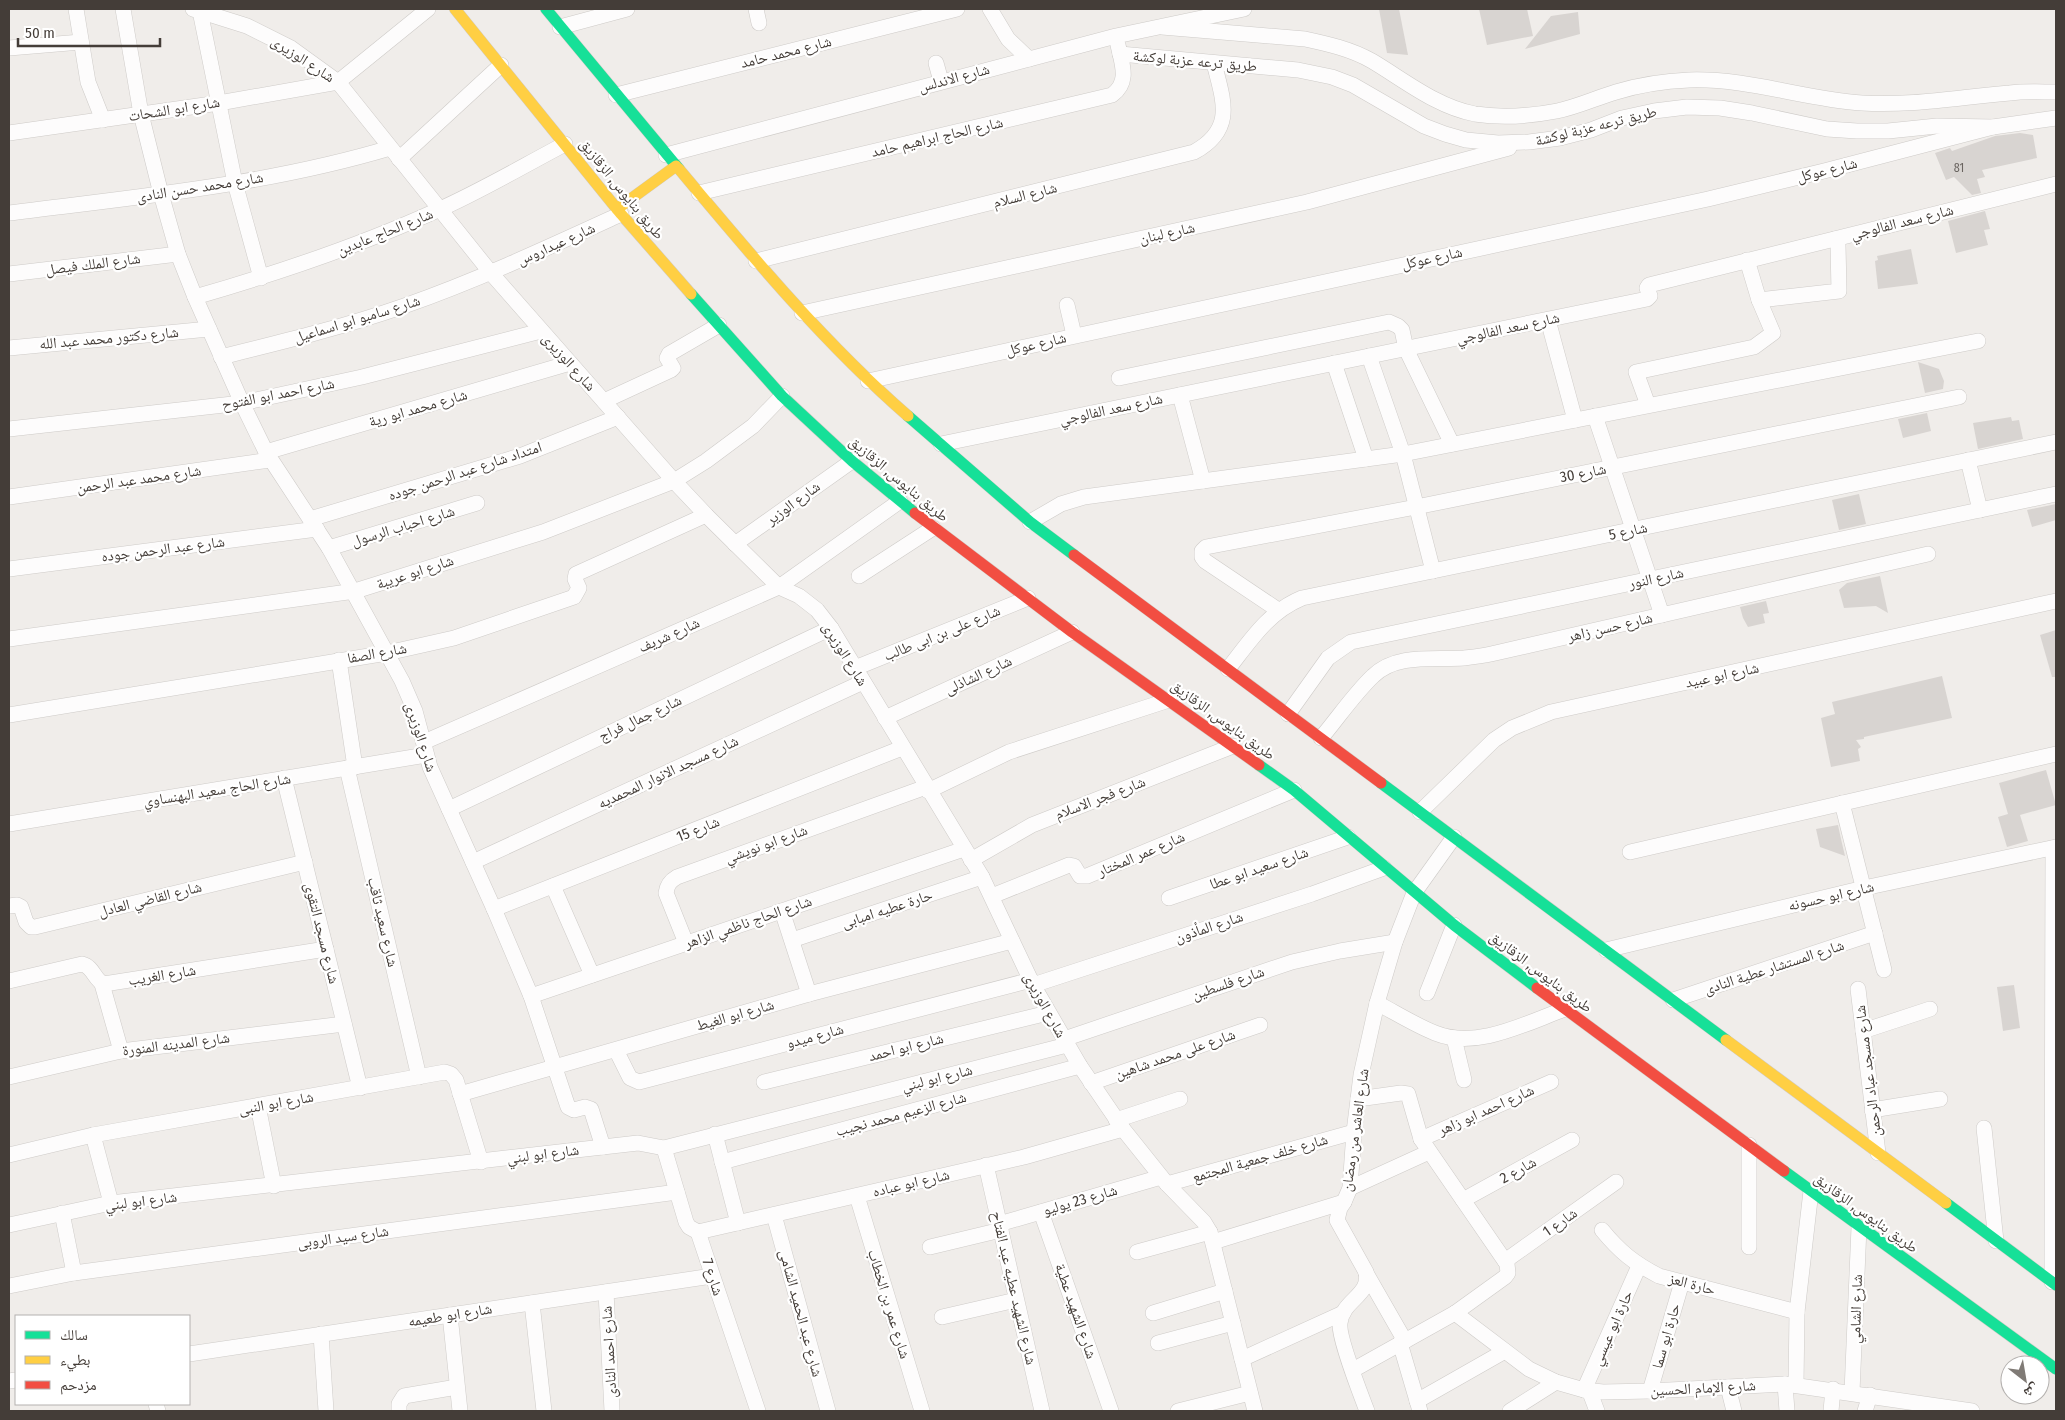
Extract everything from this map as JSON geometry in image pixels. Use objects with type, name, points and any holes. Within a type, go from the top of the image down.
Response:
[{"type":"main road","name":"طريق بنايوس, الزقازيق","points":[[455,9],[619,212],[782,396],[852,461],[933,528],[1072,632],[1294,790],[1414,893],[1565,1009],[1859,1227],[2056,1368]]},
{"type":"main road","points":[[546,9],[756,262],[802,313],[868,381],[1030,522],[2054,1284]]},
{"type":"main road","points":[[619,212],[676,166]]},
{"type":"street","points":[[76,9],[88,82],[103,120]]},
{"type":"street","name":"شارع الوزيرى","points":[[123,9],[141,114],[160,194],[178,254],[208,329],[268,456],[329,548],[388,653],[412,704],[425,749],[449,808],[531,996],[568,1107],[574,1110],[585,1107],[591,1109],[603,1148]]},
{"type":"street","points":[[338,82],[428,9]]},
{"type":"street","points":[[560,27],[627,9]]},
{"type":"street","name":"شارع محمد حامد","points":[[616,94],[957,9]]},
{"type":"street","points":[[990,9],[1008,39],[1029,59]]},
{"type":"street","name":"شارع الاندلس","points":[[666,154],[1116,36],[1244,9]]},
{"type":"street","points":[[197,10],[235,182],[261,278]]},
{"type":"street","name":"شارع الوزيرى","points":[[197,10],[247,26],[291,48],[338,82],[439,210],[492,273],[674,481],[779,587],[800,596],[817,610],[831,628],[902,748],[982,877],[1048,1013],[1080,1066],[1120,1124],[1164,1180],[1204,1222],[1211,1237],[1255,1411]]},
{"type":"street","name":"طريق ترعه عزبة لوكشة","points":[[1162,26],[1305,39],[1328,44],[1370,60],[1440,101],[1474,114],[1501,116],[1557,111],[1616,92],[1651,84],[1688,80],[1725,80],[1834,100],[1884,104],[1933,102],[2012,92],[2056,92]]},
{"type":"street","name":"شارع الحاج ابراهيم حامد","points":[[699,193],[1112,95],[1121,87],[1124,75],[1116,36]]},
{"type":"street","points":[[9,48],[81,42]]},
{"type":"street","name":"طريق ترعه عزبة لوكشة","points":[[1120,54],[1298,70],[1332,77],[1353,85],[1424,126],[1466,140],[1482,142],[1529,142],[1560,138],[1654,110],[1687,107],[1720,108],[1827,129],[1857,131],[1888,131],[1955,125],[1993,127],[2056,118]]},
{"type":"street","name":"شارع السلام","points":[[756,262],[1194,152],[1213,137],[1224,115],[1225,106],[1214,63]]},
{"type":"street","points":[[936,64],[941,81]]},
{"type":"street","points":[[394,154],[501,65]]},
{"type":"street","name":"شارع ابو الشحات","points":[[9,134],[338,82]]},
{"type":"street","name":"شارع عوكل","points":[[868,381],[1708,198],[1824,171],[1993,127]]},
{"type":"street","name":"شارع لبنان","points":[[802,313],[1307,202],[1529,142]]},
{"type":"street","name":"شارع الحاج عابدين","points":[[195,297],[261,278],[322,257],[439,210],[565,144]]},
{"type":"street","name":"شارع محمد حسن النادى","points":[[9,213],[160,194],[394,154]]},
{"type":"street","name":"شارع سعد الفالوجي","points":[[941,444],[1647,299],[1650,296],[1647,288],[1649,285],[2056,184]]},
{"type":"street","name":"شارع عيداروس","points":[[492,273],[619,212]]},
{"type":"street","points":[[1759,300],[1838,291],[1838,245],[1835,238]]},
{"type":"street","name":"شارع الملك فيصل","points":[[9,274],[178,254]]},
{"type":"street","points":[[1648,405],[1636,372],[1754,347],[1773,333],[1759,300],[1747,260]]},
{"type":"street","name":"شارع سامبو ابو اسماعيل","points":[[221,357],[312,334],[394,309],[492,273]]},
{"type":"street","points":[[1066,305],[1074,335]]},
{"type":"street","points":[[1548,320],[1575,420]]},
{"type":"street","points":[[1119,378],[1384,323],[1394,324],[1402,330],[1406,349],[1452,444]]},
{"type":"street","points":[[604,401],[672,370],[668,355],[719,325]]},
{"type":"street","name":"شارع دكتور محمد عبد الله","points":[[9,348],[208,329]]},
{"type":"street","name":"شارع احمد ابو الفتوح","points":[[9,429],[242,403],[362,377],[541,331]]},
{"type":"street","points":[[1030,522],[1061,504],[1084,497],[1403,454],[1978,341]]},
{"type":"street","points":[[1369,356],[1403,454],[1433,571]]},
{"type":"street","name":"شارع محمد ابو رية","points":[[268,456],[570,363]]},
{"type":"street","points":[[1334,363],[1366,459]]},
{"type":"street","points":[[1180,395],[1203,480]]},
{"type":"street","name":"شارع ابو عريبة","points":[[9,639],[355,592],[543,532],[674,481],[706,461],[753,426],[782,396]]},
{"type":"street","name":"شارع 30","points":[[1278,610],[1206,554],[1416,507],[1959,397]]},
{"type":"street","points":[[1595,416],[1662,615]]},
{"type":"street","name":"امتداد شارع عبد الرحمن جوده","points":[[313,524],[520,456],[618,417]]},
{"type":"street","name":"شارع 5","points":[[1228,669],[1264,624],[1278,610],[1302,598],[2056,442]]},
{"type":"street","name":"شارع محمد عبد الرحمن","points":[[9,497],[268,456]]},
{"type":"street","points":[[1968,460],[1980,510]]},
{"type":"street","name":"شارع الوزير","points":[[735,544],[852,461]]},
{"type":"street","name":"شارع النور","points":[[1288,714],[1328,658],[1351,642],[2056,494]]},
{"type":"street","name":"شارع شريف","points":[[425,749],[779,587],[900,501]]},
{"type":"street","name":"شارع احباب الرسول","points":[[329,548],[477,503]]},
{"type":"street","name":"شارع الصفا","points":[[9,715],[388,653],[454,638],[574,597],[579,588],[575,579],[576,574],[706,515]]},
{"type":"street","name":"شارع عبد الرحمن جوده","points":[[9,569],[313,524]]},
{"type":"street","points":[[859,576],[933,528]]},
{"type":"street","name":"شارع حسن زاهر","points":[[1321,738],[1373,675],[1388,666],[1422,658],[1465,658],[1491,654],[1928,554]]},
{"type":"street","name":"شارع على بن ابى طالب","points":[[855,668],[1028,598]]},
{"type":"street","name":"شارع ابو عبيد","points":[[1420,812],[1494,740],[1531,718],[1551,712],[2056,601]]},
{"type":"street","name":"شارع جمال فراج","points":[[449,808],[831,628]]},
{"type":"street","name":"شارع الشاذلى","points":[[884,718],[1072,632]]},
{"type":"street","name":"شارع سعيد ثاقب","points":[[339,660],[351,767],[419,1077]]},
{"type":"street","name":"شارع مسجد الانوار المحمديه","points":[[473,862],[863,682]]},
{"type":"street","name":"شارع ابو نويشي","points":[[686,943],[666,893],[667,886],[671,880],[927,789],[1008,752],[1169,700]]},
{"type":"street","name":"شارع فجر الاسلام","points":[[968,854],[1032,825],[1234,746]]},
{"type":"street","name":"شارع 15","points":[[494,909],[902,748]]},
{"type":"street","name":"شارع الحاج سعيد البهنساوي","points":[[9,824],[351,767],[425,749]]},
{"type":"street","points":[[1630,852],[2056,754]]},
{"type":"street","name":"شارع مسجد التقوى","points":[[284,778],[360,1088]]},
{"type":"street","name":"شارع عمر المختار","points":[[992,896],[1069,865],[1074,866],[1080,876],[1087,876],[1294,790]]},
{"type":"street","points":[[1842,803],[1884,970]]},
{"type":"street","name":"شارع سعيد ابو عطا","points":[[1170,898],[1348,837]]},
{"type":"street","name":"شارع العاشر من رمضان","points":[[1419,1406],[1403,1342],[1339,1225],[1337,1214],[1347,1195],[1358,1099],[1377,1003],[1395,942],[1414,893],[1454,837]]},
{"type":"street","points":[[2054,1284],[2055,848]]},
{"type":"street","name":"شارع ابو حسونه","points":[[1606,950],[1864,888],[2055,848]]},
{"type":"street","name":"شارع الحاج ناظمي الزاهر","points":[[531,996],[782,911],[968,854]]},
{"type":"street","name":"شارع القاضي العادل","points":[[9,906],[17,905],[21,907],[26,922],[31,927],[35,927],[305,862]]},
{"type":"street","name":"شارع المأذون","points":[[1032,982],[1312,894],[1384,868]]},
{"type":"street","name":"حارة عطيه امبابى","points":[[792,940],[982,877]]},
{"type":"street","points":[[553,886],[592,975]]},
{"type":"street","points":[[782,911],[809,994]]},
{"type":"street","points":[[1427,993],[1454,925]]},
{"type":"street","name":"شارع المستشار عطية النادى","points":[[1673,1000],[1875,933]]},
{"type":"street","name":"شارع ابو الغيط","points":[[460,1094],[809,994],[1012,940]]},
{"type":"street","name":"شارع فلسطين","points":[[1066,1042],[1292,962],[1332,952],[1395,942]]},
{"type":"street","name":"شارع الغريب","points":[[102,984],[326,949]]},
{"type":"street","points":[[9,981],[82,964],[89,966],[102,984],[120,1051]]},
{"type":"street","name":"شارع ميدو","points":[[616,1050],[630,1078],[639,1082],[1032,982]]},
{"type":"street","name":"شارع مسجد عباد الرحمن","points":[[1858,989],[1878,1153]]},
{"type":"street","points":[[1377,1003],[1436,1034],[1454,1038],[1478,1038],[1501,1032],[1565,1009]]},
{"type":"street","points":[[1863,1031],[1930,1009]]},
{"type":"street","name":"شارع ابو احمد","points":[[764,1082],[1048,1013]]},
{"type":"street","name":"شارع المدينه المنورة","points":[[9,1076],[120,1051],[344,1024]]},
{"type":"street","name":"شارع على محمد شاهين","points":[[1091,1083],[1260,1025]]},
{"type":"street","points":[[1454,1038],[1464,1080]]},
{"type":"street","name":"شارع ابو لبني","points":[[9,1224],[111,1204],[638,1143],[664,1148],[1066,1042]]},
{"type":"street","name":"شارع الزعيم محمد نجيب","points":[[722,1162],[1080,1066]]},
{"type":"street","name":"شارع ابو النبى","points":[[9,1155],[92,1135],[444,1072],[451,1074],[456,1080],[481,1162]]},
{"type":"street","name":"شارع احمد ابو زاهر","points":[[1421,1139],[1551,1082]]},
{"type":"street","points":[[1353,1370],[1455,1313],[1505,1277],[1508,1269],[1505,1261],[1421,1139],[1408,1094],[1401,1092],[1358,1099]]},
{"type":"street","name":"شارع ابو عباده","points":[[698,1232],[1059,1148],[1180,1099]]},
{"type":"street","points":[[1872,1110],[1940,1099]]},
{"type":"street","points":[[258,1106],[274,1186]]},
{"type":"street","points":[[1984,1128],[1996,1241]]},
{"type":"street","name":"شارع خلف جمعية المجتمع","points":[[1164,1180],[1354,1132]]},
{"type":"street","points":[[715,1134],[738,1223]]},
{"type":"street","points":[[92,1135],[111,1204]]},
{"type":"street","name":"شارع 2","points":[[1463,1200],[1572,1140]]},
{"type":"street","points":[[1749,1145],[1749,1248]]},
{"type":"street","name":"شارع 7","points":[[664,1148],[687,1224],[698,1232],[758,1411]]},
{"type":"street","points":[[1137,1252],[1211,1237],[1347,1195],[1430,1152]]},
{"type":"street","name":"شارع الشهيد عطيه عبد الفتاح","points":[[986,1166],[1042,1411]]},
{"type":"street","name":"شارع 23 يوليو","points":[[930,1247],[1000,1227],[1041,1212],[1164,1180]]},
{"type":"street","name":"شارع 1","points":[[1505,1261],[1616,1182]]},
{"type":"street","points":[[1788,1411],[1811,1191]]},
{"type":"street","name":"شارع سيد الروبى","points":[[9,1286],[74,1273],[677,1192]]},
{"type":"street","name":"شارع عمر بن الخطاب","points":[[857,1196],[922,1411]]},
{"type":"street","name":"شارع الشهيد عطية","points":[[1041,1212],[1111,1411]]},
{"type":"street","points":[[62,1213],[74,1273]]},
{"type":"street","name":"شارع عبد الحميد الشامى","points":[[774,1215],[828,1411]]},
{"type":"street","name":"شارع الشامي","points":[[1852,1392],[1859,1227]]},
{"type":"street","name":"حارة العز","points":[[1602,1230],[1618,1250],[1639,1266],[1659,1276],[1798,1312]]},
{"type":"street","name":"حارة ابو عيسي","points":[[1587,1390],[1639,1266]]},
{"type":"street","points":[[1366,1272],[1367,1284],[1364,1290],[1348,1305],[1343,1313],[1339,1330],[1367,1411]]},
{"type":"street","name":"شارع ابو طعيمه","points":[[190,1354],[712,1276]]},
{"type":"street","name":"حارة ابو سما","points":[[1650,1391],[1682,1282]]},
{"type":"street","name":"شارع احمد النادى","points":[[606,1292],[612,1411]]},
{"type":"street","points":[[1152,1312],[1225,1292]]},
{"type":"street","points":[[942,1317],[1016,1300]]},
{"type":"street","points":[[532,1303],[544,1411]]},
{"type":"street","points":[[1242,1359],[1343,1313]]},
{"type":"street","name":"شارع الإمام الحسين","points":[[1455,1313],[1529,1369],[1556,1382],[1587,1390],[1603,1392],[1650,1391],[1790,1384],[1971,1411]]},
{"type":"street","points":[[450,1315],[460,1411]]},
{"type":"street","points":[[1158,1343],[1233,1324]]},
{"type":"street","points":[[321,1334],[326,1411]]},
{"type":"street","points":[[1419,1406],[1505,1352]]},
{"type":"street","points":[[1510,1411],[1556,1382]]},
{"type":"street","points":[[399,1411],[399,1404],[404,1396],[458,1387]]},
{"type":"street","points":[[1728,1387],[1734,1411]]},
{"type":"street","points":[[1587,1390],[1597,1411]]},
{"type":"street","points":[[1831,1411],[1833,1390]]},
{"type":"street","points":[[1178,1411],[1250,1393]]},
{"type":"street","points":[[1865,1411],[1870,1395]]},
{"type":"building","points":[[1379,9],[1399,9],[1408,55],[1387,53]]},
{"type":"building","points":[[1479,9],[1527,9],[1533,36],[1487,45]]},
{"type":"building","points":[[1578,12],[1580,34],[1525,49],[1551,16]]},
{"type":"building","points":[[2020,133],[2033,135],[2037,158],[1982,170],[1985,177],[1977,179],[1981,193],[1972,195],[1954,177],[1946,180],[1935,153],[1950,148],[1952,151],[1995,136]]},
{"type":"building","points":[[1985,211],[1990,229],[1984,230],[1988,245],[1956,253],[1948,221]]},
{"type":"building","points":[[1911,249],[1918,284],[1878,289],[1875,261],[1878,260],[1877,256]]},
{"type":"building","points":[[1918,362],[1939,369],[1944,381],[1943,389],[1925,393]]},
{"type":"building","points":[[1927,413],[1931,431],[1903,438],[1898,419]]},
{"type":"building","points":[[2011,417],[2012,421],[2019,420],[2023,439],[1978,449],[1973,423]]},
{"type":"building","points":[[1859,494],[1866,524],[1839,530],[1832,500]]},
{"type":"building","points":[[2056,504],[2056,520],[2032,527],[2027,510]]},
{"type":"building","points":[[1880,576],[1888,613],[1876,606],[1844,608],[1839,590],[1847,583]]},
{"type":"building","points":[[1766,601],[1769,613],[1763,614],[1765,623],[1748,627],[1740,607]]},
{"type":"building","points":[[2056,630],[2056,677],[2052,677],[2040,635]]},
{"type":"building","points":[[1942,676],[1952,718],[1856,740],[1861,747],[1858,749],[1860,761],[1831,767],[1821,718],[1835,714],[1832,702]]},
{"type":"building","points":[[2046,770],[2056,805],[2020,815],[2028,841],[2007,847],[1998,817],[2008,814],[1999,783]]},
{"type":"building","points":[[1838,825],[1845,856],[1820,847],[1816,829]]},
{"type":"building","points":[[2014,985],[2020,1028],[2003,1031],[1997,987]]},
{"type":"traffic: fast","points":[[546,9],[679,169]]},
{"type":"traffic: fast","points":[[691,294],[782,396],[852,461],[915,513]]},
{"type":"traffic: fast","points":[[908,416],[1030,522],[1074,555]]},
{"type":"traffic: fast","points":[[1259,765],[1294,790],[1454,925],[1537,988]]},
{"type":"traffic: fast","points":[[1381,783],[1726,1040]]},
{"type":"traffic: fast","points":[[1784,1171],[2056,1369]]},
{"type":"traffic: fast","points":[[1946,1203],[2056,1285]]},
{"type":"traffic: slow","points":[[455,9],[621,214],[691,294]]},
{"type":"traffic: slow","points":[[617,209],[676,166]]},
{"type":"traffic: slow","points":[[679,169],[817,328],[908,416]]},
{"type":"traffic: slow","points":[[1726,1040],[1946,1203]]},
{"type":"traffic: jam","points":[[915,513],[1072,632],[1259,765]]},
{"type":"traffic: jam","points":[[1074,555],[1381,783]]},
{"type":"traffic: jam","points":[[1537,988],[1784,1171]]}]
